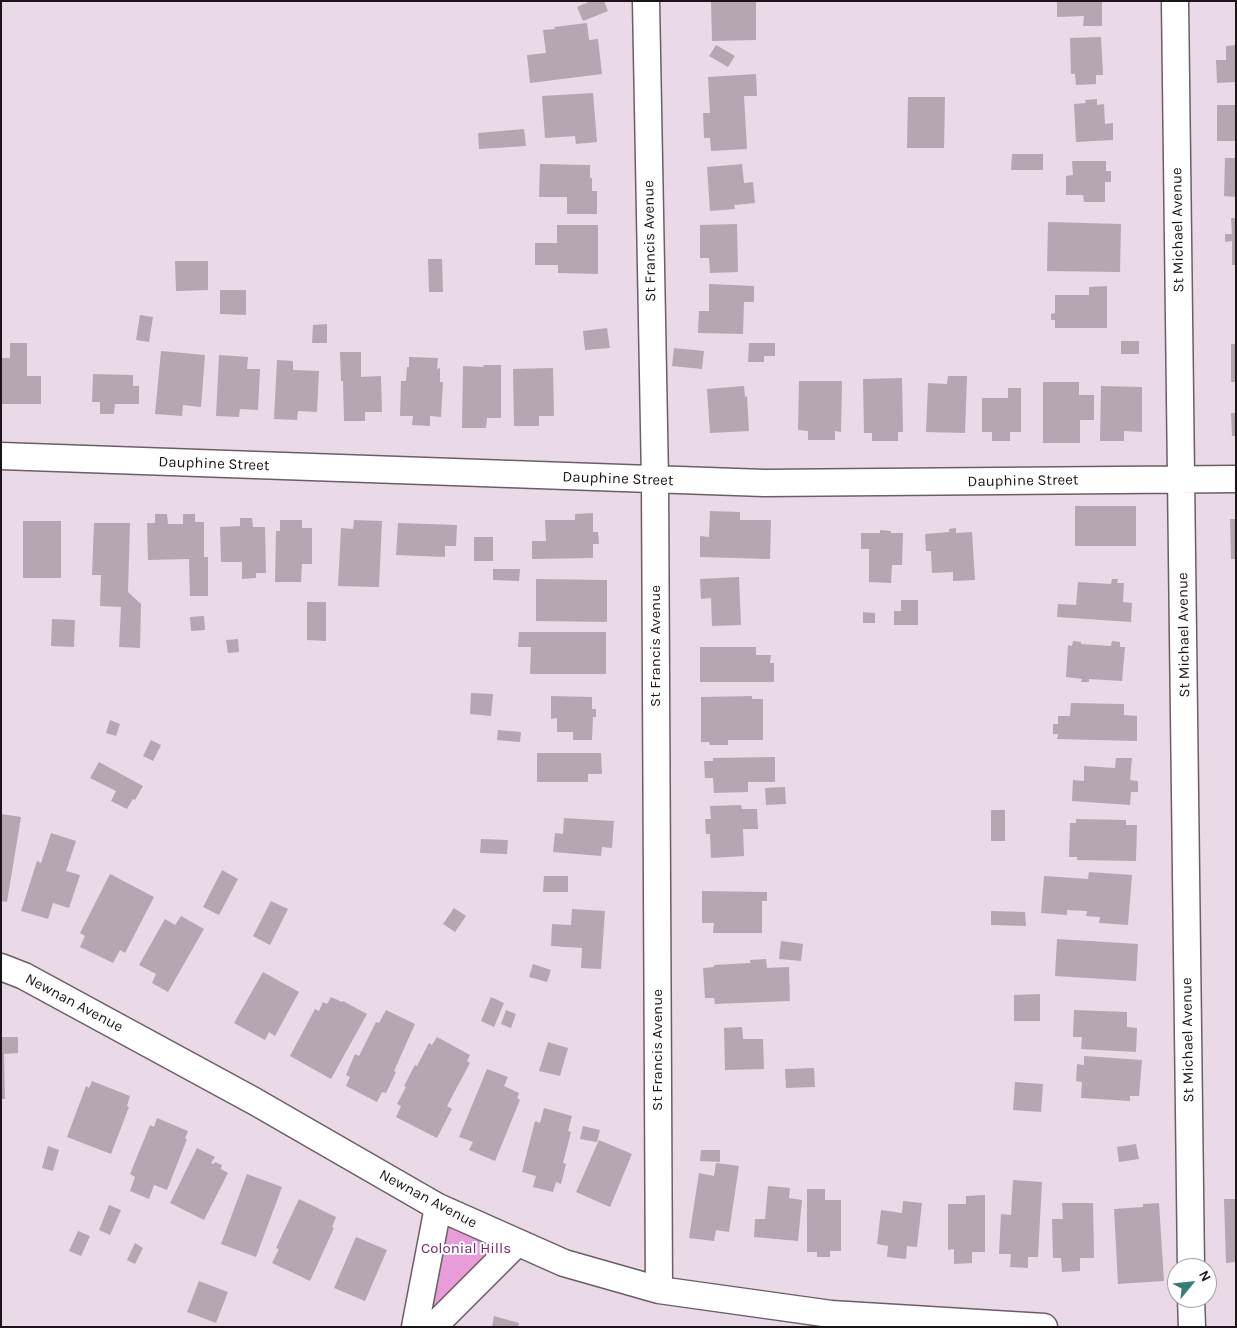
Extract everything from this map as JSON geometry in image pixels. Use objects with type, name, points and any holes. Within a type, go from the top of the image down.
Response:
[{"type":"street","name":"St Francis Avenue","points":[[646,1],[655,480],[659,1290]]},
{"type":"street","name":"St Michael Avenue","points":[[1175,1],[1191,1258]]},
{"type":"street","name":"Dauphine Street","points":[[1,456],[764,483],[1236,479]]},
{"type":"street","name":"Newnan Avenue","points":[[1,967],[24,976],[254,1101],[438,1207],[564,1263],[659,1290],[831,1314],[1044,1327]]},
{"type":"street","points":[[415,1327],[438,1207]]},
{"type":"street","points":[[433,1327],[517,1243]]},
{"type":"street","points":[[1192,1308],[1192,1327]]},
{"type":"green space","name":"Colonial Hills","points":[[447,1211],[509,1239],[425,1327]]},
{"type":"building","points":[[591,1],[604,1],[608,11],[583,21],[577,7]]},
{"type":"building","points":[[711,1],[756,1],[756,40],[712,41]]},
{"type":"building","points":[[1057,1],[1102,1],[1102,26],[1083,26],[1084,16],[1057,17]]},
{"type":"building","points":[[587,23],[589,40],[598,39],[602,74],[530,83],[527,55],[546,53],[543,30]]},
{"type":"building","points":[[1101,37],[1103,75],[1096,75],[1096,84],[1076,85],[1075,74],[1071,74],[1070,38]]},
{"type":"building","points":[[716,45],[735,56],[728,67],[709,56]]},
{"type":"building","points":[[1236,45],[1236,82],[1217,83],[1216,60],[1226,60],[1226,46]]},
{"type":"building","points":[[756,74],[757,96],[744,96],[747,149],[711,151],[710,138],[704,138],[703,113],[710,113],[708,77]]},
{"type":"building","points":[[593,93],[597,142],[576,144],[575,136],[545,138],[542,96]]},
{"type":"building","points":[[908,97],[945,97],[944,148],[907,148]]},
{"type":"building","points":[[1097,99],[1097,105],[1104,104],[1105,124],[1113,123],[1113,140],[1076,142],[1074,104],[1086,103],[1085,100]]},
{"type":"building","points":[[1217,105],[1236,105],[1236,141],[1217,141]]},
{"type":"building","points":[[524,129],[526,146],[479,149],[478,133]]},
{"type":"building","points":[[1012,154],[1043,154],[1043,170],[1011,170]]},
{"type":"building","points":[[1225,158],[1236,158],[1236,197],[1224,196]]},
{"type":"building","points":[[1072,161],[1106,161],[1106,171],[1111,171],[1111,182],[1105,182],[1105,202],[1084,202],[1083,195],[1066,195],[1066,176],[1073,175]]},
{"type":"building","points":[[540,164],[590,165],[592,191],[597,191],[597,214],[567,214],[567,197],[539,197]]},
{"type":"building","points":[[742,164],[744,183],[753,182],[755,203],[734,205],[735,209],[710,211],[707,167]]},
{"type":"building","points":[[1231,218],[1236,218],[1236,265],[1232,265],[1232,241],[1225,242],[1225,234],[1232,234]]},
{"type":"building","points":[[1048,222],[1121,224],[1120,272],[1047,271]]},
{"type":"building","points":[[737,224],[738,272],[710,273],[709,258],[700,258],[700,225]]},
{"type":"building","points":[[557,225],[598,225],[598,274],[558,273],[558,265],[535,265],[535,243],[557,243]]},
{"type":"building","points":[[428,259],[442,259],[443,292],[429,292]]},
{"type":"building","points":[[175,261],[208,261],[208,290],[176,291]]},
{"type":"building","points":[[709,284],[754,286],[754,302],[744,302],[743,334],[698,333],[699,311],[709,311]]},
{"type":"building","points":[[1107,286],[1107,328],[1055,328],[1055,320],[1051,320],[1051,314],[1055,313],[1055,295],[1089,295],[1089,287]]},
{"type":"building","points":[[220,290],[246,290],[246,315],[220,314]]},
{"type":"building","points":[[140,315],[153,317],[149,342],[136,340]]},
{"type":"building","points":[[327,324],[327,343],[312,343],[313,325]]},
{"type":"building","points":[[607,328],[610,348],[585,350],[583,331]]},
{"type":"building","points":[[1121,341],[1139,341],[1139,354],[1121,354]]},
{"type":"building","points":[[10,343],[27,343],[27,376],[41,376],[41,404],[1,404],[1,358],[10,358]]},
{"type":"building","points":[[749,343],[775,343],[775,356],[764,356],[764,362],[748,362]]},
{"type":"building","points":[[1231,344],[1236,344],[1236,382],[1231,382]]},
{"type":"building","points":[[674,348],[704,351],[702,369],[672,366]]},
{"type":"building","points":[[161,351],[205,355],[201,407],[183,405],[182,416],[155,414]]},
{"type":"building","points":[[340,352],[361,352],[361,377],[381,376],[382,412],[365,412],[365,421],[344,421]]},
{"type":"building","points":[[219,355],[248,357],[247,369],[260,369],[258,410],[240,409],[239,417],[216,416]]},
{"type":"building","points":[[409,357],[438,358],[437,369],[440,368],[440,382],[443,382],[441,417],[430,416],[430,426],[412,425],[413,416],[400,416],[401,381],[406,381]]},
{"type":"building","points":[[277,360],[293,361],[293,370],[319,371],[317,412],[298,411],[297,420],[274,419]]},
{"type":"building","points":[[483,365],[501,365],[501,418],[487,418],[486,428],[462,428],[463,366],[484,367]]},
{"type":"building","points":[[553,368],[554,416],[539,416],[539,426],[514,426],[513,369]]},
{"type":"building","points":[[93,374],[133,375],[133,386],[139,386],[139,404],[115,404],[114,414],[100,414],[100,402],[92,402]]},
{"type":"building","points":[[948,376],[967,376],[965,433],[926,432],[928,383],[947,384]]},
{"type":"building","points":[[902,378],[903,432],[898,432],[898,441],[872,441],[872,433],[864,433],[863,379]]},
{"type":"building","points":[[799,381],[842,381],[841,432],[835,431],[835,440],[808,440],[808,431],[798,430]]},
{"type":"building","points":[[1043,382],[1079,382],[1079,395],[1094,395],[1094,420],[1080,420],[1080,443],[1043,443]]},
{"type":"building","points":[[744,386],[745,397],[747,396],[749,431],[710,433],[707,389]]},
{"type":"building","points":[[1101,386],[1142,387],[1142,432],[1124,431],[1124,441],[1100,441]]},
{"type":"building","points":[[1008,388],[1021,388],[1021,432],[1010,432],[1010,441],[992,441],[992,432],[982,432],[982,398],[1008,398]]},
{"type":"building","points":[[1231,413],[1236,413],[1236,436],[1232,436]]},
{"type":"building","points":[[1075,506],[1136,506],[1136,546],[1075,546]]},
{"type":"building","points":[[710,511],[740,512],[740,520],[771,520],[770,559],[700,557],[700,536],[709,537]]},
{"type":"building","points":[[593,513],[593,532],[598,532],[599,544],[593,544],[593,558],[532,559],[532,541],[546,541],[545,520],[575,520],[575,514]]},
{"type":"building","points":[[155,514],[167,514],[168,524],[183,524],[183,514],[195,514],[195,522],[204,522],[204,557],[208,557],[208,596],[190,596],[189,559],[148,560],[147,523],[155,523]]},
{"type":"building","points":[[240,518],[252,518],[253,527],[265,527],[266,573],[256,573],[256,578],[242,579],[242,562],[221,562],[220,527],[240,526]]},
{"type":"building","points":[[1230,519],[1236,519],[1236,559],[1231,559]]},
{"type":"building","points":[[280,520],[302,520],[302,528],[312,528],[312,564],[302,564],[301,582],[275,582],[276,531],[280,531]]},
{"type":"building","points":[[354,520],[382,521],[379,587],[338,586],[341,528],[353,529]]},
{"type":"building","points":[[23,521],[61,521],[61,578],[23,578]]},
{"type":"building","points":[[94,523],[130,523],[128,592],[141,604],[140,648],[119,647],[121,607],[100,606],[101,575],[92,575]]},
{"type":"building","points":[[398,523],[457,525],[456,546],[445,546],[445,557],[396,555]]},
{"type":"building","points":[[956,528],[956,533],[972,532],[975,580],[953,581],[953,572],[932,573],[931,551],[926,551],[925,534],[949,532],[949,529]]},
{"type":"building","points":[[880,530],[891,531],[891,533],[903,533],[902,565],[892,565],[891,583],[869,582],[869,549],[861,549],[861,533],[880,533]]},
{"type":"building","points":[[474,537],[493,537],[493,561],[474,561]]},
{"type":"building","points":[[493,569],[520,569],[519,581],[493,580]]},
{"type":"building","points":[[739,577],[741,625],[712,626],[711,598],[701,599],[700,579]]},
{"type":"building","points":[[536,579],[607,580],[607,622],[536,621]]},
{"type":"building","points":[[1112,579],[1118,579],[1117,583],[1124,583],[1123,602],[1132,603],[1131,622],[1057,617],[1058,604],[1076,605],[1078,582],[1111,584]]},
{"type":"building","points":[[901,600],[918,600],[918,625],[894,625],[894,611],[901,611]]},
{"type":"building","points":[[307,602],[326,602],[326,641],[307,640]]},
{"type":"building","points":[[863,612],[875,613],[875,623],[863,623]]},
{"type":"building","points":[[204,616],[205,630],[191,631],[190,617]]},
{"type":"building","points":[[52,619],[75,620],[74,647],[51,646]]},
{"type":"building","points":[[519,632],[606,632],[606,674],[530,674],[531,647],[518,647]]},
{"type":"building","points":[[238,639],[239,652],[228,653],[226,640]]},
{"type":"building","points":[[1073,641],[1081,642],[1081,644],[1111,646],[1112,641],[1120,642],[1120,647],[1125,647],[1122,681],[1089,679],[1089,682],[1081,682],[1082,679],[1066,677],[1068,645],[1072,646]]},
{"type":"building","points":[[700,647],[756,647],[756,655],[771,655],[770,663],[774,663],[774,682],[700,682]]},
{"type":"building","points":[[471,693],[493,694],[491,716],[470,714]]},
{"type":"building","points":[[551,696],[592,697],[592,709],[596,709],[596,717],[593,717],[592,740],[573,740],[573,732],[557,732],[557,718],[551,719]]},
{"type":"building","points":[[752,696],[752,699],[763,699],[763,740],[728,740],[728,745],[710,745],[709,742],[701,742],[701,697]]},
{"type":"building","points":[[1071,703],[1124,704],[1124,715],[1137,716],[1137,741],[1057,739],[1058,734],[1053,734],[1053,724],[1058,724],[1058,716],[1070,716]]},
{"type":"building","points":[[110,720],[120,724],[116,736],[106,733]]},
{"type":"building","points":[[498,730],[521,732],[520,742],[497,740]]},
{"type":"building","points":[[151,740],[161,745],[153,761],[143,756]]},
{"type":"building","points":[[537,753],[601,753],[602,774],[588,774],[588,782],[537,782]]},
{"type":"building","points":[[775,757],[775,782],[748,782],[748,792],[714,793],[713,778],[705,778],[704,761],[713,761],[713,758]]},
{"type":"building","points":[[1116,758],[1132,758],[1130,780],[1138,781],[1138,792],[1131,792],[1130,805],[1072,801],[1073,780],[1084,781],[1084,766],[1115,768]]},
{"type":"building","points":[[99,762],[143,786],[127,809],[111,801],[116,791],[90,778]]},
{"type":"building","points":[[785,787],[786,804],[766,805],[765,788]]},
{"type":"building","points":[[741,805],[742,809],[757,809],[758,829],[743,829],[744,856],[711,858],[710,834],[706,834],[705,819],[711,819],[710,806]]},
{"type":"building","points":[[991,810],[1005,810],[1005,841],[991,841]]},
{"type":"building","points":[[1,814],[21,817],[7,902],[1,901]]},
{"type":"building","points":[[564,818],[614,821],[612,848],[602,847],[601,856],[553,852],[555,833],[563,834]]},
{"type":"building","points":[[1076,819],[1126,820],[1126,825],[1137,825],[1136,861],[1077,860],[1077,857],[1069,857],[1070,823],[1076,823]]},
{"type":"building","points":[[51,833],[76,841],[66,871],[80,875],[69,908],[53,903],[48,919],[21,911],[37,861],[41,863]]},
{"type":"building","points":[[481,839],[508,840],[507,854],[480,853]]},
{"type":"building","points":[[222,870],[238,879],[219,915],[203,907]]},
{"type":"building","points":[[1089,872],[1132,875],[1128,925],[1099,923],[1100,917],[1086,916],[1087,911],[1067,910],[1067,915],[1041,913],[1044,876],[1088,879]]},
{"type":"building","points":[[110,874],[154,897],[125,953],[120,950],[113,963],[80,947],[85,936],[80,933]]},
{"type":"building","points":[[544,876],[568,876],[568,892],[543,892]]},
{"type":"building","points":[[702,891],[767,892],[767,901],[762,901],[762,933],[713,933],[714,923],[702,923]]},
{"type":"building","points":[[271,901],[288,909],[270,945],[253,936]]},
{"type":"building","points":[[454,908],[466,916],[455,932],[443,924]]},
{"type":"building","points":[[572,909],[605,911],[601,969],[581,968],[582,948],[551,946],[552,924],[571,925]]},
{"type":"building","points":[[991,911],[1025,912],[1026,926],[991,925]]},
{"type":"building","points":[[181,916],[204,929],[168,992],[152,983],[156,974],[139,965],[165,919],[175,925]]},
{"type":"building","points":[[1057,939],[1138,944],[1136,981],[1055,976]]},
{"type":"building","points":[[781,941],[803,944],[801,961],[779,959]]},
{"type":"building","points":[[766,959],[767,968],[789,967],[790,1001],[715,1004],[714,998],[705,998],[703,968],[714,967],[714,965],[750,963],[750,960]]},
{"type":"building","points":[[533,964],[551,970],[547,982],[529,977]]},
{"type":"building","points":[[263,972],[299,992],[275,1036],[269,1032],[265,1040],[234,1023]]},
{"type":"building","points":[[1040,994],[1040,1021],[1014,1021],[1014,995]]},
{"type":"building","points":[[331,997],[343,1001],[367,1014],[331,1079],[290,1056],[315,1009],[319,1011],[323,1002],[327,1004]]},
{"type":"building","points":[[491,997],[504,1003],[494,1027],[481,1021]]},
{"type":"building","points":[[386,1010],[415,1024],[386,1093],[382,1092],[377,1102],[346,1086],[350,1077],[346,1075],[355,1054],[359,1056],[376,1022],[379,1023]]},
{"type":"building","points":[[506,1010],[516,1014],[511,1028],[501,1024]]},
{"type":"building","points":[[1074,1010],[1127,1012],[1127,1027],[1137,1028],[1136,1052],[1081,1049],[1082,1037],[1073,1037]]},
{"type":"building","points":[[742,1027],[743,1039],[763,1039],[764,1069],[725,1070],[724,1028]]},
{"type":"building","points":[[1,1037],[18,1037],[18,1053],[4,1054],[5,1099],[1,1099]]},
{"type":"building","points":[[437,1037],[470,1055],[467,1061],[470,1063],[447,1106],[452,1109],[437,1138],[396,1117],[401,1106],[397,1104],[406,1087],[404,1086],[429,1043],[432,1045]]},
{"type":"building","points":[[548,1042],[568,1048],[560,1076],[539,1071]]},
{"type":"building","points":[[1084,1056],[1142,1060],[1139,1096],[1130,1096],[1130,1101],[1081,1098],[1082,1082],[1076,1081],[1077,1064],[1084,1065]]},
{"type":"building","points":[[814,1068],[815,1087],[786,1088],[785,1069]]},
{"type":"building","points":[[487,1069],[508,1077],[504,1086],[519,1093],[517,1098],[520,1100],[495,1161],[469,1150],[473,1142],[459,1137]]},
{"type":"building","points":[[92,1081],[130,1096],[127,1106],[129,1107],[111,1154],[67,1137],[86,1086],[89,1088]]},
{"type":"building","points":[[1015,1082],[1043,1084],[1041,1112],[1013,1110]]},
{"type":"building","points":[[544,1108],[572,1116],[568,1131],[571,1132],[563,1163],[566,1164],[561,1184],[556,1182],[553,1192],[533,1187],[536,1176],[522,1172],[535,1121],[540,1123]]},
{"type":"building","points":[[157,1118],[188,1131],[185,1139],[187,1139],[167,1190],[154,1185],[149,1199],[130,1191],[135,1177],[130,1174],[150,1125],[154,1127]]},
{"type":"building","points":[[583,1126],[600,1130],[597,1142],[580,1139]]},
{"type":"building","points":[[599,1140],[632,1154],[610,1207],[576,1192]]},
{"type":"building","points":[[1136,1144],[1139,1159],[1119,1162],[1117,1147]]},
{"type":"building","points":[[48,1146],[59,1150],[53,1171],[42,1168]]},
{"type":"building","points":[[197,1148],[215,1157],[211,1163],[214,1164],[215,1162],[222,1165],[221,1169],[228,1173],[204,1220],[170,1203]]},
{"type":"building","points":[[701,1150],[720,1150],[720,1162],[700,1161]]},
{"type":"building","points":[[716,1163],[739,1166],[729,1232],[716,1230],[714,1241],[689,1238],[699,1173],[714,1176]]},
{"type":"building","points":[[247,1174],[282,1187],[256,1257],[221,1244]]},
{"type":"building","points":[[1013,1180],[1042,1182],[1038,1257],[1028,1257],[1028,1268],[1010,1267],[1011,1254],[999,1254],[1001,1214],[1011,1215]]},
{"type":"building","points":[[768,1186],[790,1188],[789,1198],[802,1200],[798,1241],[754,1237],[755,1219],[765,1219]]},
{"type":"building","points":[[807,1189],[825,1189],[825,1200],[841,1200],[841,1251],[830,1251],[830,1257],[817,1257],[817,1252],[807,1252]]},
{"type":"building","points":[[985,1195],[985,1252],[972,1252],[972,1263],[954,1264],[954,1249],[948,1250],[948,1204],[966,1204],[966,1196]]},
{"type":"building","points":[[299,1199],[336,1217],[332,1227],[334,1228],[310,1281],[272,1263],[279,1249],[276,1248]]},
{"type":"building","points":[[1224,1199],[1236,1199],[1236,1262],[1226,1263]]},
{"type":"building","points":[[903,1201],[922,1203],[917,1247],[907,1246],[906,1259],[887,1257],[888,1246],[877,1244],[881,1210],[902,1213]]},
{"type":"building","points":[[1062,1203],[1093,1203],[1094,1258],[1080,1258],[1080,1271],[1062,1272],[1061,1258],[1053,1258],[1052,1219],[1063,1219]]},
{"type":"building","points":[[1159,1203],[1164,1281],[1118,1284],[1114,1209],[1143,1207],[1143,1204]]},
{"type":"building","points":[[109,1205],[121,1210],[110,1235],[99,1230]]},
{"type":"building","points":[[78,1231],[90,1236],[81,1256],[69,1251]]},
{"type":"building","points":[[356,1237],[387,1250],[365,1301],[334,1288]]},
{"type":"building","points":[[135,1243],[143,1248],[135,1264],[127,1260]]},
{"type":"building","points":[[199,1281],[228,1292],[216,1323],[187,1312]]},
{"type":"building","points":[[494,1316],[519,1323],[518,1327],[492,1327]]}]
